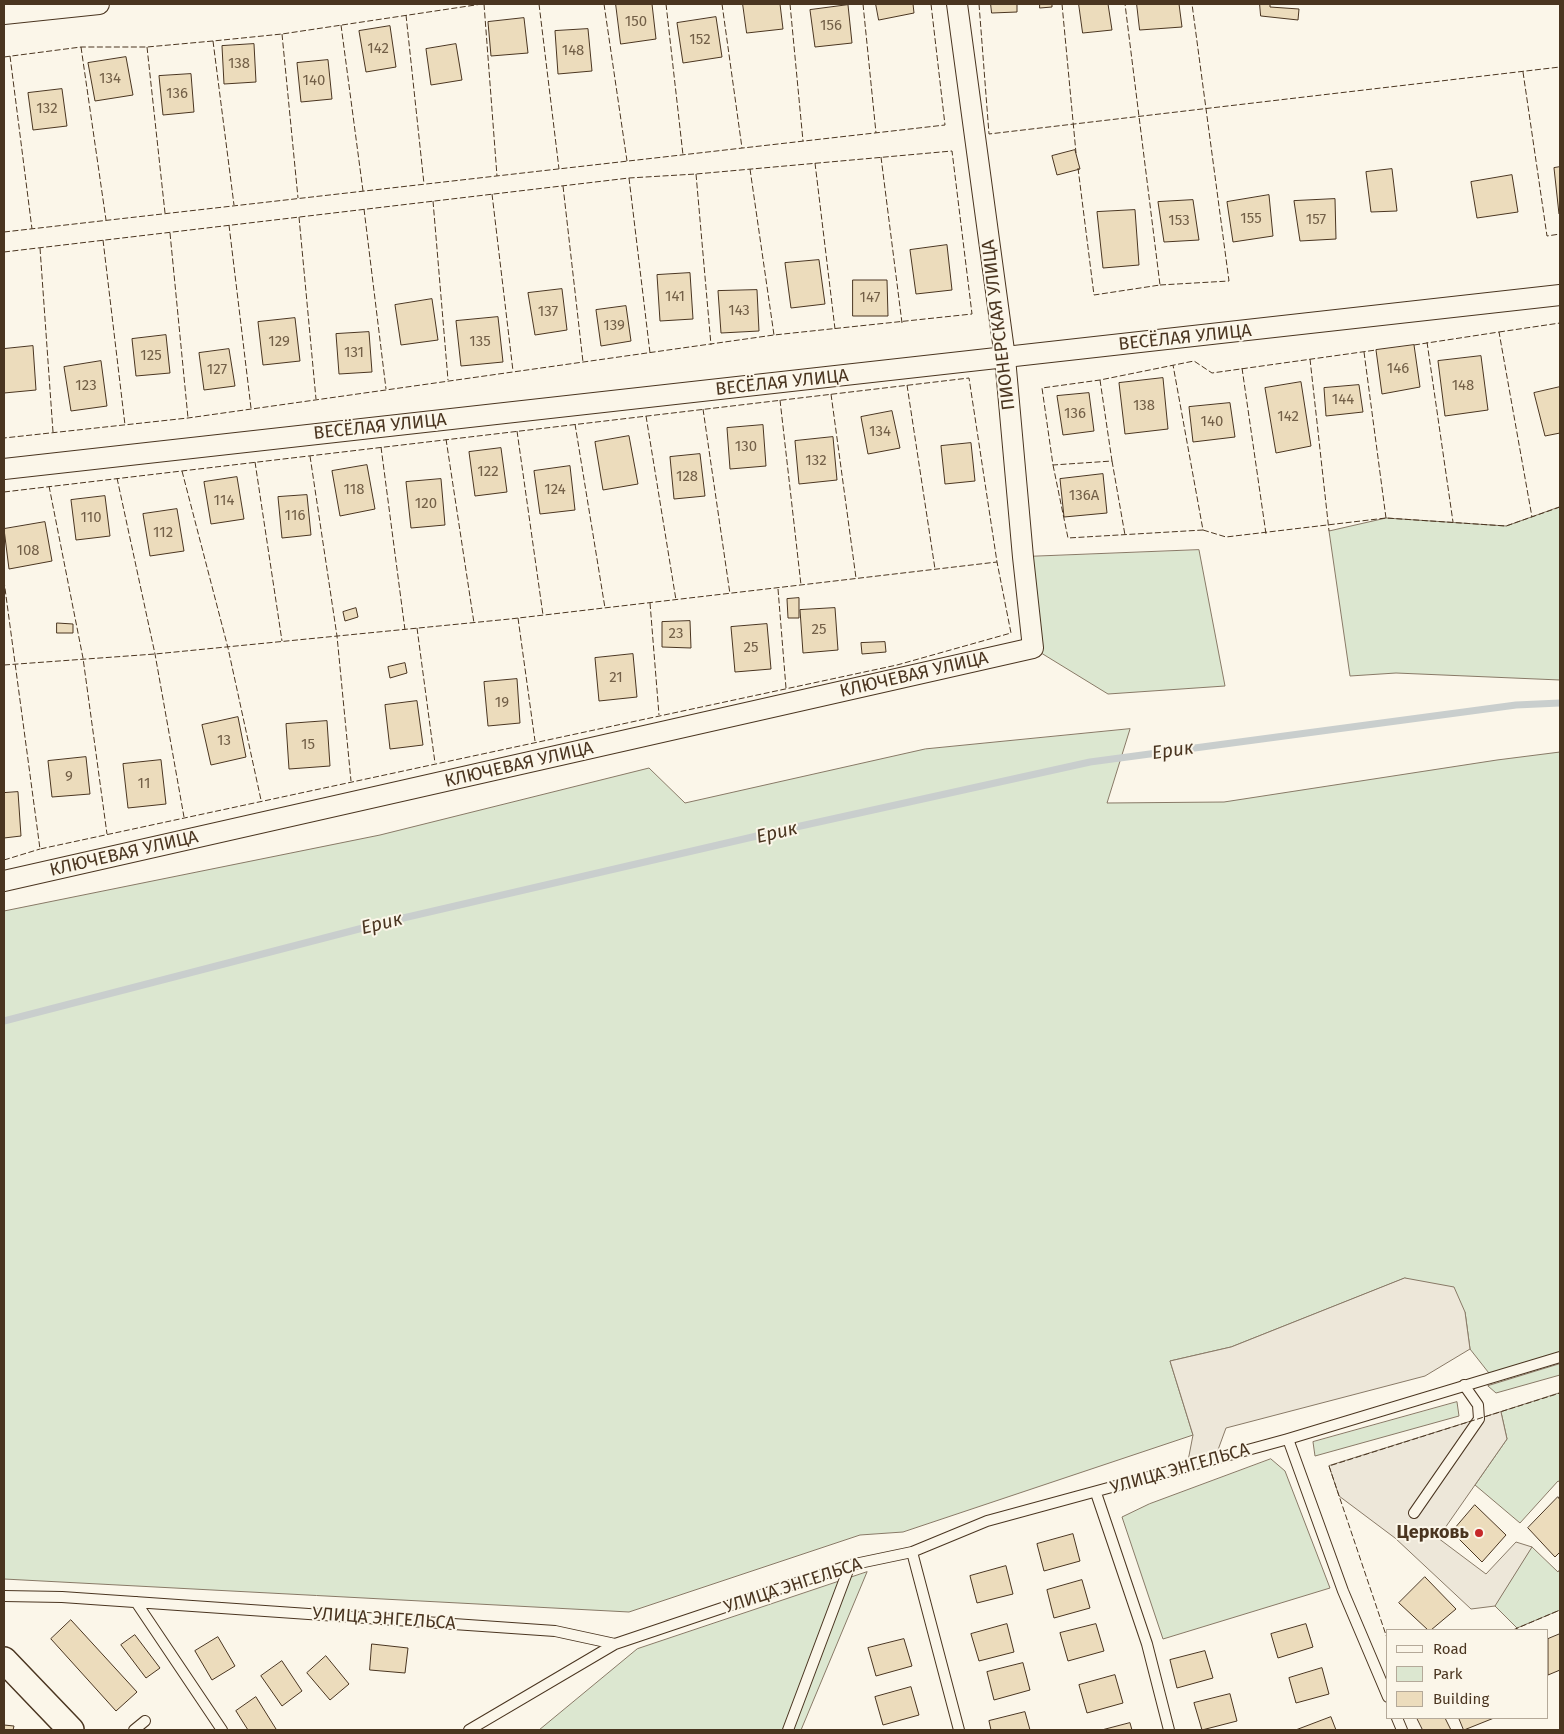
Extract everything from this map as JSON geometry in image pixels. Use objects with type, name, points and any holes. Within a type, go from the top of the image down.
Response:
[{"type":"street","points":[[4,14],[99,4]]},
{"type":"street","name":"ПИОНЕРСКАЯ УЛИЦА","points":[[957,4],[1005,358],[1022,557],[1033,648]]},
{"type":"street","name":"ВЕСЁЛАЯ УЛИЦА","points":[[4,469],[1560,295]]},
{"type":"street","name":"КЛЮЧЕВАЯ УЛИЦА","points":[[4,881],[1033,648]]},
{"type":"street","points":[[4,1660],[71,1730]]},
{"type":"lane","name":"УЛИЦА ЭНГЕЛЬСА","points":[[4,1596],[62,1597],[555,1631],[615,1644],[850,1565],[912,1552],[987,1521],[1096,1493],[1288,1439],[1560,1357]]},
{"type":"lane","points":[[1414,1513],[1479,1419],[1478,1405],[1464,1385]]},
{"type":"lane","points":[[1288,1439],[1343,1591],[1386,1692]]},
{"type":"lane","points":[[1096,1493],[1147,1644],[1170,1730]]},
{"type":"lane","points":[[912,1552],[959,1730]]},
{"type":"lane","points":[[788,1730],[850,1565]]},
{"type":"lane","points":[[136,1602],[222,1730]]},
{"type":"lane","points":[[468,1730],[615,1644]]},
{"type":"lane","points":[[134,1730],[145,1721]]},
{"type":"green space","points":[[1560,507],[1560,680],[1396,673],[1350,676],[1329,531],[1386,518],[1506,526]]},
{"type":"green space","points":[[1199,550],[1225,686],[1108,694],[1033,648],[1023,557]]},
{"type":"green space","points":[[1130,729],[1107,803],[1224,802],[1560,752],[1560,1357],[1492,1377],[1470,1349],[1465,1312],[1405,1278],[1231,1347],[1170,1361],[1193,1435],[903,1532],[860,1535],[629,1612],[4,1579],[4,911],[380,835],[649,768],[685,803],[925,749]]},
{"type":"green space","points":[[1560,1364],[1560,1375],[1496,1393],[1488,1386]]},
{"type":"green space","points":[[1560,1393],[1560,1482],[1558,1481],[1520,1523],[1475,1485],[1507,1439],[1501,1412]]},
{"type":"green space","points":[[1457,1402],[1459,1416],[1315,1456],[1313,1442]]},
{"type":"green space","points":[[1271,1459],[1285,1471],[1330,1588],[1163,1639],[1122,1517],[1149,1504]]},
{"type":"green space","points":[[1532,1547],[1558,1572],[1560,1569],[1560,1610],[1517,1628],[1495,1606]]},
{"type":"green space","points":[[867,1572],[801,1730],[539,1730],[637,1649]]},
{"type":"shaded area","points":[[1405,1278],[1454,1287],[1465,1312],[1470,1349],[1425,1376],[1226,1428],[1215,1458],[1187,1466],[1193,1435],[1170,1361],[1231,1347]]},
{"type":"shaded area","points":[[1501,1412],[1507,1439],[1438,1538],[1486,1574],[1516,1542],[1532,1547],[1495,1606],[1471,1609],[1395,1538],[1339,1496],[1329,1466]]},
{"type":"building","points":[[616,4],[652,4],[656,39],[621,44]]},
{"type":"building","points":[[743,4],[780,4],[783,29],[747,33]]},
{"type":"building","points":[[876,4],[913,4],[914,13],[879,20]]},
{"type":"building","points":[[991,4],[1017,4],[1017,12],[992,13]]},
{"type":"building","points":[[1040,4],[1052,4],[1052,7],[1040,8]]},
{"type":"building","points":[[1079,4],[1108,4],[1112,30],[1083,33]]},
{"type":"building","points":[[1137,4],[1179,4],[1182,27],[1140,30]]},
{"type":"building","points":[[1260,4],[1270,4],[1270,7],[1299,9],[1298,20],[1261,16]]},
{"type":"building","points":[[848,5],[852,43],[815,47],[810,10]]},
{"type":"building","points":[[716,17],[722,57],[683,63],[677,23]]},
{"type":"building","points":[[524,18],[528,53],[491,56],[488,22]]},
{"type":"building","points":[[390,26],[396,67],[366,72],[359,31]]},
{"type":"building","points":[[588,29],[592,71],[558,74],[555,31]]},
{"type":"building","points":[[254,44],[256,82],[224,84],[222,46]]},
{"type":"building","points":[[456,44],[462,80],[431,85],[426,49]]},
{"type":"building","points":[[126,57],[133,95],[95,101],[88,63]]},
{"type":"building","points":[[328,60],[332,99],[301,102],[297,63]]},
{"type":"building","points":[[191,74],[194,112],[163,115],[159,76]]},
{"type":"building","points":[[62,89],[67,126],[33,130],[28,93]]},
{"type":"building","points":[[1075,150],[1080,169],[1057,175],[1052,156]]},
{"type":"building","points":[[1560,167],[1560,214],[1559,214],[1554,168]]},
{"type":"building","points":[[1392,169],[1397,211],[1371,212],[1366,172]]},
{"type":"building","points":[[1512,175],[1518,212],[1477,218],[1471,182]]},
{"type":"building","points":[[1269,195],[1273,236],[1233,242],[1227,202]]},
{"type":"building","points":[[1335,199],[1336,239],[1300,241],[1294,201]]},
{"type":"building","points":[[1193,200],[1199,240],[1164,242],[1158,202]]},
{"type":"building","points":[[1135,210],[1139,265],[1103,268],[1097,212]]},
{"type":"building","points":[[947,245],[952,290],[916,294],[910,250]]},
{"type":"building","points":[[819,260],[825,304],[791,308],[785,263]]},
{"type":"building","points":[[690,273],[693,319],[660,321],[657,275]]},
{"type":"building","points":[[853,280],[887,280],[888,316],[853,316]]},
{"type":"building","points":[[562,289],[567,330],[535,335],[528,293]]},
{"type":"building","points":[[757,290],[759,331],[721,333],[718,291]]},
{"type":"building","points":[[432,299],[438,340],[401,345],[395,305]]},
{"type":"building","points":[[626,306],[631,341],[601,346],[596,310]]},
{"type":"building","points":[[498,317],[503,362],[461,366],[456,321]]},
{"type":"building","points":[[295,318],[300,361],[263,365],[258,322]]},
{"type":"building","points":[[369,332],[372,372],[339,374],[336,334]]},
{"type":"building","points":[[166,335],[170,373],[136,376],[132,339]]},
{"type":"building","points":[[1414,345],[1420,387],[1382,394],[1376,350]]},
{"type":"building","points":[[33,346],[36,390],[4,393],[4,349]]},
{"type":"building","points":[[229,349],[235,386],[204,390],[199,353]]},
{"type":"building","points":[[1481,356],[1488,410],[1445,416],[1438,361]]},
{"type":"building","points":[[101,361],[107,406],[71,411],[64,367]]},
{"type":"building","points":[[1163,378],[1168,429],[1125,434],[1119,383]]},
{"type":"building","points":[[1301,382],[1311,446],[1276,453],[1265,388]]},
{"type":"building","points":[[1359,385],[1363,412],[1326,416],[1324,388]]},
{"type":"building","points":[[1560,387],[1560,433],[1545,436],[1534,393]]},
{"type":"building","points":[[1089,393],[1094,431],[1063,435],[1057,396]]},
{"type":"building","points":[[1230,403],[1235,437],[1193,442],[1189,407]]},
{"type":"building","points":[[892,411],[900,448],[868,454],[861,417]]},
{"type":"building","points":[[763,425],[766,466],[730,469],[727,428]]},
{"type":"building","points":[[629,436],[638,484],[603,490],[595,442]]},
{"type":"building","points":[[833,437],[837,480],[799,484],[795,441]]},
{"type":"building","points":[[971,443],[975,481],[945,484],[941,446]]},
{"type":"building","points":[[501,448],[507,492],[475,496],[469,452]]},
{"type":"building","points":[[700,454],[705,496],[674,499],[670,457]]},
{"type":"building","points":[[367,465],[375,509],[340,516],[332,471]]},
{"type":"building","points":[[570,466],[575,510],[540,514],[534,471]]},
{"type":"building","points":[[1103,474],[1107,513],[1064,517],[1060,479]]},
{"type":"building","points":[[237,477],[244,519],[211,524],[204,482]]},
{"type":"building","points":[[441,479],[445,525],[411,528],[406,482]]},
{"type":"building","points":[[307,495],[311,535],[282,538],[278,497]]},
{"type":"building","points":[[105,496],[110,536],[76,540],[71,500]]},
{"type":"building","points":[[177,509],[184,551],[150,556],[143,514]]},
{"type":"building","points":[[45,522],[52,561],[9,569],[4,529]]},
{"type":"building","points":[[799,598],[799,618],[788,618],[787,599]]},
{"type":"building","points":[[356,608],[358,617],[345,621],[343,612]]},
{"type":"building","points":[[835,608],[838,650],[803,653],[800,610]]},
{"type":"building","points":[[690,621],[691,648],[662,647],[662,622]]},
{"type":"building","points":[[57,623],[73,624],[73,633],[57,633]]},
{"type":"building","points":[[767,624],[771,669],[735,672],[731,627]]},
{"type":"building","points":[[885,642],[886,652],[862,654],[861,643]]},
{"type":"building","points":[[633,654],[637,697],[599,701],[595,658]]},
{"type":"building","points":[[405,663],[407,673],[390,678],[388,667]]},
{"type":"building","points":[[517,679],[520,723],[488,726],[484,682]]},
{"type":"building","points":[[417,701],[423,745],[390,749],[385,705]]},
{"type":"building","points":[[238,717],[246,757],[211,765],[202,725]]},
{"type":"building","points":[[327,721],[330,766],[289,769],[286,724]]},
{"type":"building","points":[[86,757],[90,794],[52,797],[48,761]]},
{"type":"building","points":[[161,760],[166,804],[128,808],[123,764]]},
{"type":"building","points":[[18,792],[21,836],[4,838],[4,793]]},
{"type":"building","points":[[1558,1497],[1560,1500],[1560,1552],[1555,1557],[1528,1528]]},
{"type":"building","name":"Церковь","points":[[1475,1505],[1506,1535],[1482,1562],[1452,1532]]},
{"type":"building","points":[[1073,1534],[1080,1561],[1044,1571],[1037,1544]]},
{"type":"building","points":[[1006,1566],[1013,1594],[977,1603],[970,1576]]},
{"type":"building","points":[[1425,1577],[1456,1609],[1432,1629],[1427,1629],[1399,1603]]},
{"type":"building","points":[[1082,1580],[1090,1608],[1054,1618],[1047,1590]]},
{"type":"building","points":[[71,1620],[137,1692],[116,1711],[51,1639]]},
{"type":"building","points":[[1007,1624],[1014,1652],[979,1661],[971,1634]]},
{"type":"building","points":[[1096,1624],[1104,1651],[1068,1661],[1060,1633]]},
{"type":"building","points":[[1306,1624],[1313,1647],[1278,1658],[1271,1634]]},
{"type":"building","points":[[1560,1634],[1560,1670],[1549,1675],[1549,1639]]},
{"type":"building","points":[[135,1635],[160,1668],[146,1678],[121,1645]]},
{"type":"building","points":[[218,1637],[235,1666],[212,1680],[195,1651]]},
{"type":"building","points":[[904,1639],[912,1666],[876,1676],[868,1648]]},
{"type":"building","points":[[372,1644],[408,1648],[405,1673],[370,1670]]},
{"type":"building","points":[[1205,1651],[1213,1678],[1177,1688],[1170,1660]]},
{"type":"building","points":[[326,1656],[349,1684],[330,1700],[307,1673]]},
{"type":"building","points":[[282,1661],[302,1691],[282,1706],[261,1676]]},
{"type":"building","points":[[1023,1663],[1030,1690],[994,1700],[987,1672]]},
{"type":"building","points":[[1322,1668],[1329,1694],[1296,1703],[1289,1678]]},
{"type":"building","points":[[1115,1675],[1123,1703],[1087,1713],[1079,1685]]},
{"type":"building","points":[[911,1687],[919,1715],[883,1725],[875,1697]]},
{"type":"building","points":[[1230,1694],[1237,1721],[1202,1730],[1194,1703]]},
{"type":"building","points":[[256,1697],[275,1730],[248,1730],[236,1711]]},
{"type":"building","points":[[1025,1712],[1030,1730],[991,1730],[989,1721]]},
{"type":"building","points":[[1331,1717],[1336,1730],[1296,1730]]},
{"type":"building","points":[[1418,1719],[1446,1719],[1451,1730],[1423,1730]]},
{"type":"building","points":[[1459,1719],[1492,1719],[1464,1730]]},
{"type":"building","points":[[1130,1723],[1132,1730],[1102,1730]]},
{"type":"building","points":[[4,1725],[14,1726],[13,1730],[4,1730]]},
{"type":"waterway","name":"Ерик","points":[[4,1021],[386,922],[787,829],[1090,762],[1516,705],[1560,703]]},
{"type":"fence","points":[[4,57],[81,47],[147,47],[282,34],[482,4]]},
{"type":"fence","points":[[484,4],[497,176]]},
{"type":"fence","points":[[539,4],[559,169]]},
{"type":"fence","points":[[604,4],[627,161]]},
{"type":"fence","points":[[666,4],[683,155]]},
{"type":"fence","points":[[722,4],[742,148]]},
{"type":"fence","points":[[790,4],[803,141]]},
{"type":"fence","points":[[863,4],[876,133]]},
{"type":"fence","points":[[4,232],[945,125],[931,4]]},
{"type":"fence","points":[[979,4],[989,134],[1560,67]]},
{"type":"fence","points":[[1062,4],[1076,153]]},
{"type":"fence","points":[[1078,168],[1094,295],[1160,285],[1125,4]]},
{"type":"fence","points":[[1160,285],[1229,281],[1192,4]]},
{"type":"fence","points":[[406,15],[424,184]]},
{"type":"fence","points":[[341,25],[363,191]]},
{"type":"fence","points":[[282,34],[298,198]]},
{"type":"fence","points":[[213,41],[234,205]]},
{"type":"fence","points":[[81,47],[106,220]]},
{"type":"fence","points":[[147,47],[165,213]]},
{"type":"fence","points":[[10,56],[32,229]]},
{"type":"fence","points":[[1523,72],[1547,236],[1560,234]]},
{"type":"fence","points":[[4,252],[629,178],[696,174],[952,151],[972,314],[774,335],[188,418],[4,438]]},
{"type":"fence","points":[[881,157],[902,323]]},
{"type":"fence","points":[[815,163],[835,329]]},
{"type":"fence","points":[[750,169],[774,335]]},
{"type":"fence","points":[[696,174],[711,345]]},
{"type":"fence","points":[[629,178],[650,353]]},
{"type":"fence","points":[[563,186],[583,362]]},
{"type":"fence","points":[[492,194],[513,371]]},
{"type":"fence","points":[[433,201],[448,380]]},
{"type":"fence","points":[[364,209],[386,389]]},
{"type":"fence","points":[[299,217],[316,399]]},
{"type":"fence","points":[[229,225],[251,408]]},
{"type":"fence","points":[[170,233],[188,418]]},
{"type":"fence","points":[[103,240],[125,425]]},
{"type":"fence","points":[[40,248],[53,432]]},
{"type":"fence","points":[[1499,332],[1560,323]]},
{"type":"fence","points":[[1414,345],[1499,332],[1532,517]]},
{"type":"fence","points":[[1427,342],[1453,522]]},
{"type":"fence","points":[[1100,380],[1112,461],[1053,465],[1042,388],[1100,380],[1194,361],[1212,373],[1376,350]]},
{"type":"fence","points":[[1364,352],[1386,518]]},
{"type":"fence","points":[[1310,359],[1329,531]]},
{"type":"fence","points":[[1053,465],[1068,538],[1203,530],[1173,365]]},
{"type":"fence","points":[[1242,368],[1266,534]]},
{"type":"fence","points":[[4,492],[969,378],[997,562],[1011,633],[897,665],[40,849],[4,581]]},
{"type":"fence","points":[[907,385],[935,569]]},
{"type":"fence","points":[[831,394],[856,578]]},
{"type":"fence","points":[[780,400],[801,585]]},
{"type":"fence","points":[[703,409],[730,594]]},
{"type":"fence","points":[[646,416],[676,600]]},
{"type":"fence","points":[[575,424],[605,608]]},
{"type":"fence","points":[[517,431],[543,615]]},
{"type":"fence","points":[[446,439],[474,623]]},
{"type":"fence","points":[[381,447],[405,630]]},
{"type":"fence","points":[[310,456],[337,636],[351,781]]},
{"type":"fence","points":[[1112,461],[1125,535]]},
{"type":"fence","points":[[255,462],[282,641]]},
{"type":"fence","points":[[182,471],[228,648],[261,800]]},
{"type":"fence","points":[[117,478],[155,654],[184,817]]},
{"type":"fence","points":[[49,486],[83,658],[107,834]]},
{"type":"fence","points":[[1203,530],[1226,537],[1386,518],[1506,526],[1560,507]]},
{"type":"fence","points":[[4,665],[155,654],[510,619],[997,562]]},
{"type":"fence","points":[[778,589],[786,688]]},
{"type":"fence","points":[[650,603],[659,715]]},
{"type":"fence","points":[[518,618],[535,741]]},
{"type":"fence","points":[[417,628],[435,763]]},
{"type":"fence","points":[[4,860],[40,849]]},
{"type":"fence","points":[[1386,1635],[1329,1466],[1560,1393]]},
{"type":"fence","points":[[1515,1629],[1560,1610]]},
{"type":"place","name":"Церковь","points":[[1479,1533]]}]
